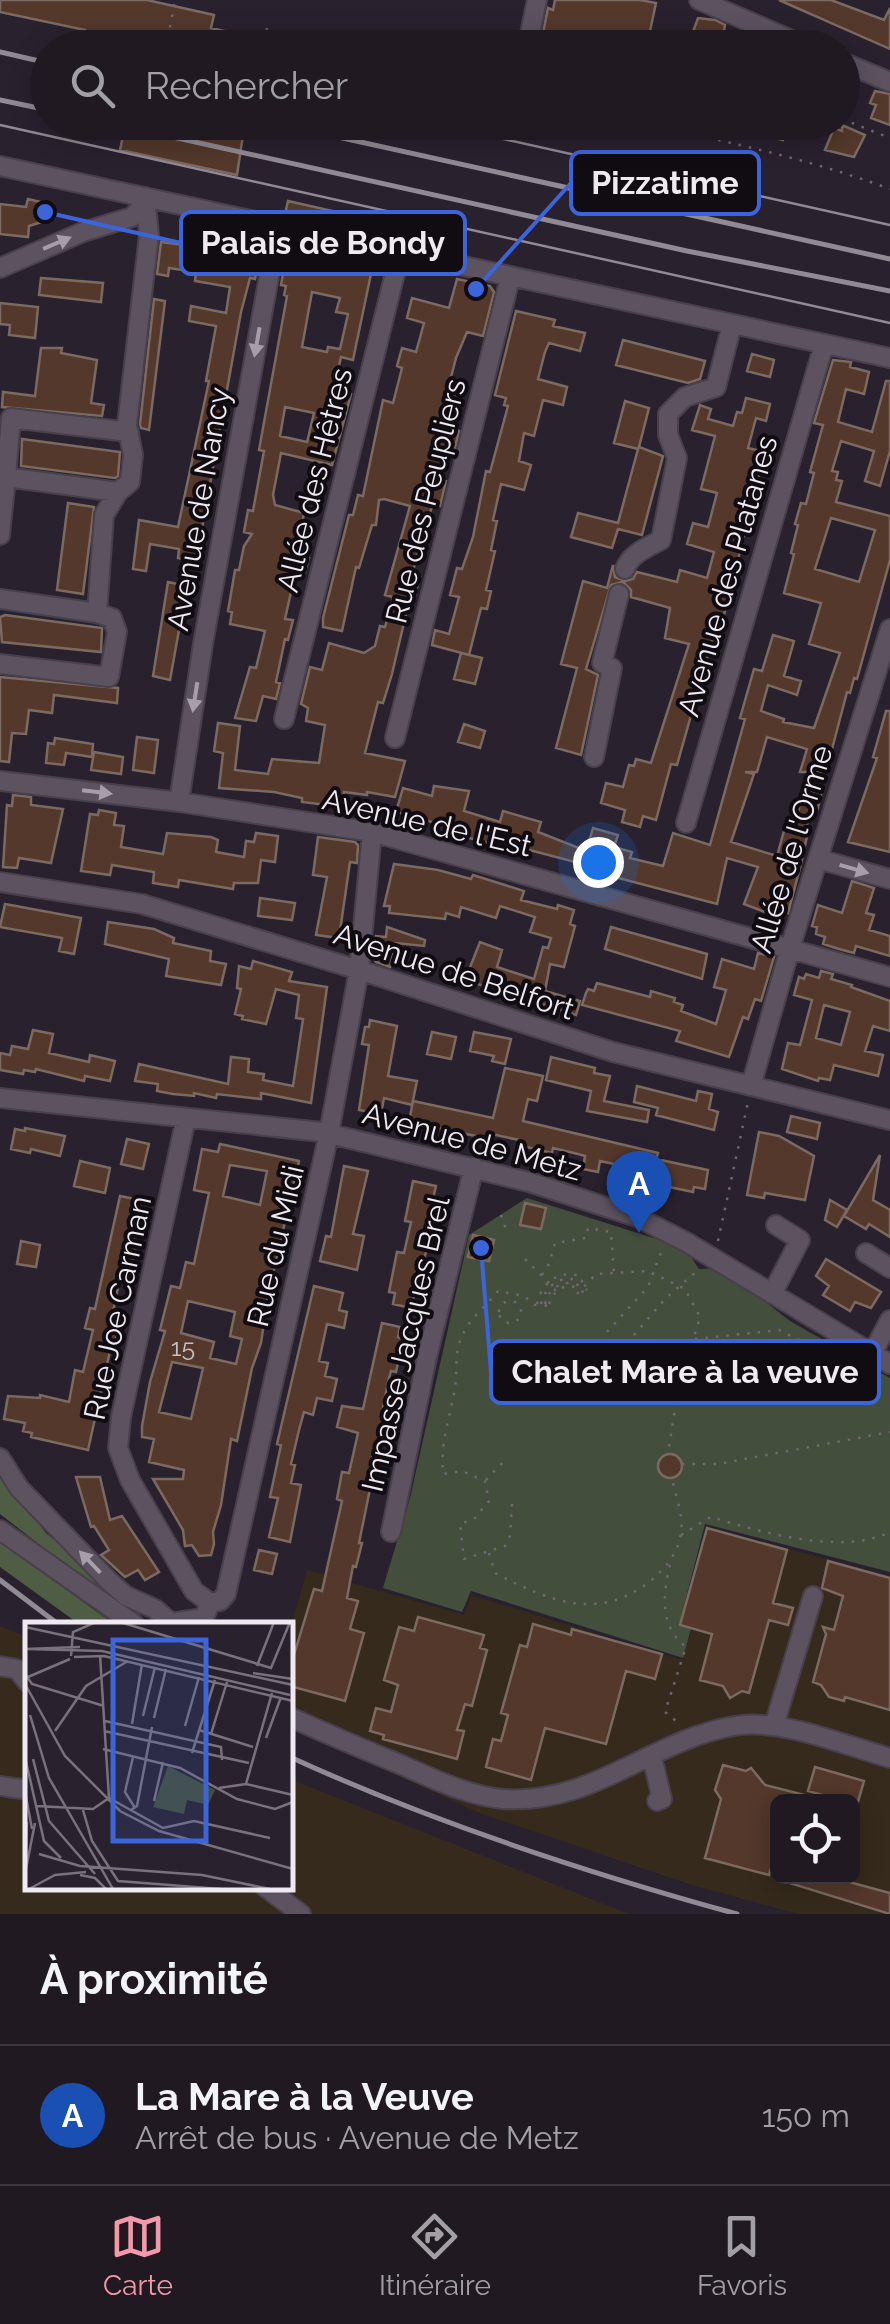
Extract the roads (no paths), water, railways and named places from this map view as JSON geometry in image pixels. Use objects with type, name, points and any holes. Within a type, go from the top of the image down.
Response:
[{"type":"street","points":[[531,30],[537,0]]},
{"type":"street","points":[[699,0],[768,30]]},
{"type":"street","points":[[860,70],[890,82]]},
{"type":"street","points":[[0,166],[890,358]]},
{"type":"street","points":[[0,268],[83,232],[132,217],[145,197]]},
{"type":"street","points":[[6,477],[118,492],[126,489],[133,470],[128,432],[149,234],[145,197]]},
{"type":"street","name":"Avenue de Nancy","points":[[179,802],[206,625],[278,226]]},
{"type":"street","name":"Allée des Hêtres","points":[[284,719],[400,253]]},
{"type":"street","name":"Rue des Peupliers","points":[[395,738],[510,278]]},
{"type":"street","points":[[625,569],[641,550],[662,540],[677,458],[668,435],[668,414],[685,397],[716,387],[732,324]]},
{"type":"street","name":"Avenue des Platanes","points":[[686,824],[824,344]]},
{"type":"street","points":[[0,535],[12,418],[128,432]]},
{"type":"street","points":[[97,613],[104,516],[118,492]]},
{"type":"street","points":[[594,757],[612,668],[602,663],[619,594]]},
{"type":"street","points":[[0,599],[97,613],[112,618],[117,632],[109,677],[0,664]]},
{"type":"street","name":"Allée de l'Orme","points":[[751,1086],[890,629]]},
{"type":"street","name":"Avenue de l'Est","points":[[0,780],[372,832],[890,977]]},
{"type":"street","name":"Rue du Midi","points":[[210,1603],[220,1601],[230,1585],[329,1133],[359,970],[372,832]]},
{"type":"street","points":[[818,859],[890,879]]},
{"type":"street","name":"Avenue de Belfort","points":[[0,882],[142,904],[613,1052],[890,1120]]},
{"type":"street","name":"Avenue de Metz","points":[[0,1098],[329,1133],[474,1168],[637,1217],[890,1364]]},
{"type":"street","name":"Rue Joe Carman","points":[[186,1118],[121,1417],[118,1448],[130,1480],[194,1591],[210,1603]]},
{"type":"street","name":"Impasse Jacques Brel","points":[[391,1532],[474,1168]]},
{"type":"street","points":[[772,1294],[800,1240],[776,1226]]},
{"type":"street","points":[[866,1253],[890,1268]]},
{"type":"street","points":[[872,1354],[890,1320]]},
{"type":"street","points":[[0,1458],[20,1488],[110,1582],[167,1620],[178,1622]]},
{"type":"street","points":[[0,1530],[131,1622]]},
{"type":"street","points":[[774,1726],[812,1596]]},
{"type":"street","points":[[188,1622],[204,1618],[210,1603]]},
{"type":"street","points":[[0,1666],[18,1669],[25,1679]]},
{"type":"street","points":[[292,1718],[446,1784],[504,1798],[538,1798],[587,1787],[692,1738],[736,1726],[774,1726],[890,1758]]},
{"type":"street","points":[[652,1756],[662,1799],[657,1801]]},
{"type":"street","points":[[0,1786],[25,1790]]},
{"type":"street","points":[[268,1889],[301,1914]]},
{"type":"tram line","points":[[0,125],[30,132]]},
{"type":"tram line","points":[[67,140],[890,323]]},
{"type":"tram line","points":[[508,140],[890,225]]},
{"type":"railway","points":[[0,52],[30,59]]},
{"type":"railway","points":[[0,100],[30,106]]},
{"type":"railway","points":[[186,140],[687,251],[890,291]]},
{"type":"railway","points":[[351,140],[890,259]]},
{"type":"railway","points":[[0,1580],[55,1622]]},
{"type":"railway","points":[[292,1758],[510,1845],[737,1914]]},
{"type":"place","name":"Palais de Bondy","points":[[45,212]]},
{"type":"place","name":"Pizzatime","points":[[476,289]]},
{"type":"place","name":"La Mare à la Veuve","points":[[639,1233]]},
{"type":"place","name":"Chalet Mare à la veuve","points":[[481,1248]]}]
